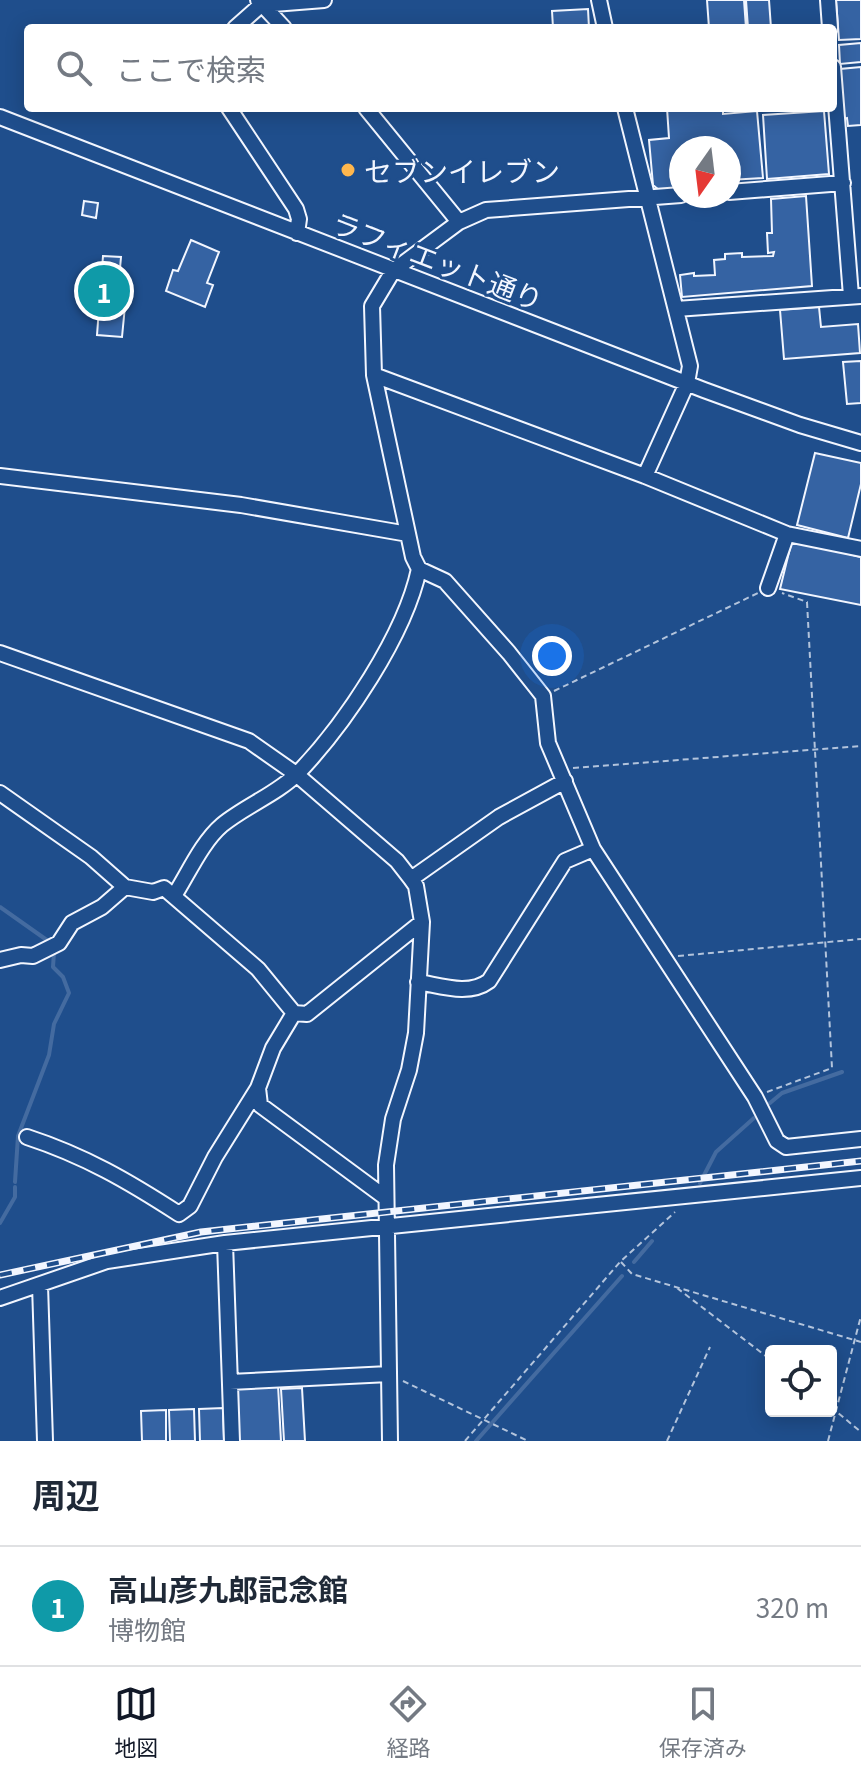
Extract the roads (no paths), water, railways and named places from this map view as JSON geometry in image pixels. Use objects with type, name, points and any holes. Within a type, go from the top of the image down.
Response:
[{"type":"street","points":[[239,24],[259,3],[324,0]]},
{"type":"street","points":[[599,0],[604,24]]},
{"type":"street","points":[[828,0],[830,24]]},
{"type":"street","points":[[259,3],[280,24]]},
{"type":"street","points":[[232,112],[299,215],[297,233]]},
{"type":"street","points":[[369,112],[459,222]]},
{"type":"street","points":[[626,112],[690,366],[687,383],[645,476]]},
{"type":"street","points":[[676,309],[856,296],[837,112]]},
{"type":"street","name":"ラフィエット通り","points":[[0,117],[687,383],[800,425],[861,443]]},
{"type":"street","points":[[741,191],[843,183]]},
{"type":"street","points":[[174,896],[220,827],[296,774],[344,715],[405,618],[419,569],[408,534],[374,375],[372,306],[393,271],[459,222],[486,210],[669,196]]},
{"type":"street","points":[[374,375],[645,476],[787,534],[861,549]]},
{"type":"street","points":[[0,476],[241,505],[408,534]]},
{"type":"street","points":[[768,588],[787,534]]},
{"type":"street","points":[[419,569],[445,581],[543,696],[548,743],[593,849],[755,1097],[777,1141],[786,1147],[861,1139]]},
{"type":"street","points":[[0,653],[249,741],[296,774],[397,861],[416,886],[422,922],[416,1033],[393,1119],[386,1165],[390,1441]]},
{"type":"street","points":[[411,879],[562,775]]},
{"type":"street","points":[[0,793],[91,857],[125,887],[153,892],[164,888],[258,969],[294,1013],[307,1014],[422,922]]},
{"type":"street","points":[[418,982],[479,989],[489,981],[565,861],[593,849]]},
{"type":"street","points":[[0,960],[21,955],[33,956],[59,943],[72,923],[102,907],[125,887]]},
{"type":"street","points":[[27,1137],[66,1149],[120,1176],[179,1214],[190,1206],[215,1157],[258,1088],[273,1048],[294,1013]]},
{"type":"street","points":[[258,1088],[260,1105],[386,1198]]},
{"type":"street","points":[[0,1298],[107,1261],[225,1243],[861,1178]]},
{"type":"street","points":[[225,1243],[232,1441]]},
{"type":"street","points":[[40,1285],[45,1441]]},
{"type":"street","points":[[230,1382],[389,1374]]},
{"type":"waterway","points":[[0,907],[51,943]]},
{"type":"waterway","points":[[15,1182],[18,1136],[49,1055],[54,1024],[69,993],[63,977],[53,967],[54,952]]},
{"type":"waterway","points":[[770,1103],[782,1093],[842,1072]]},
{"type":"waterway","points":[[700,1183],[716,1152],[754,1118]]},
{"type":"waterway","points":[[0,1223],[15,1197],[15,1187]]},
{"type":"waterway","points":[[634,1262],[652,1241]]},
{"type":"waterway","points":[[476,1441],[622,1276]]},
{"type":"railway","points":[[0,1275],[201,1232],[861,1161]]},
{"type":"place","name":"セブンイレブン","points":[[348,170]]},
{"type":"place","name":"高山彦九郎記念館","points":[[104,291]]}]
